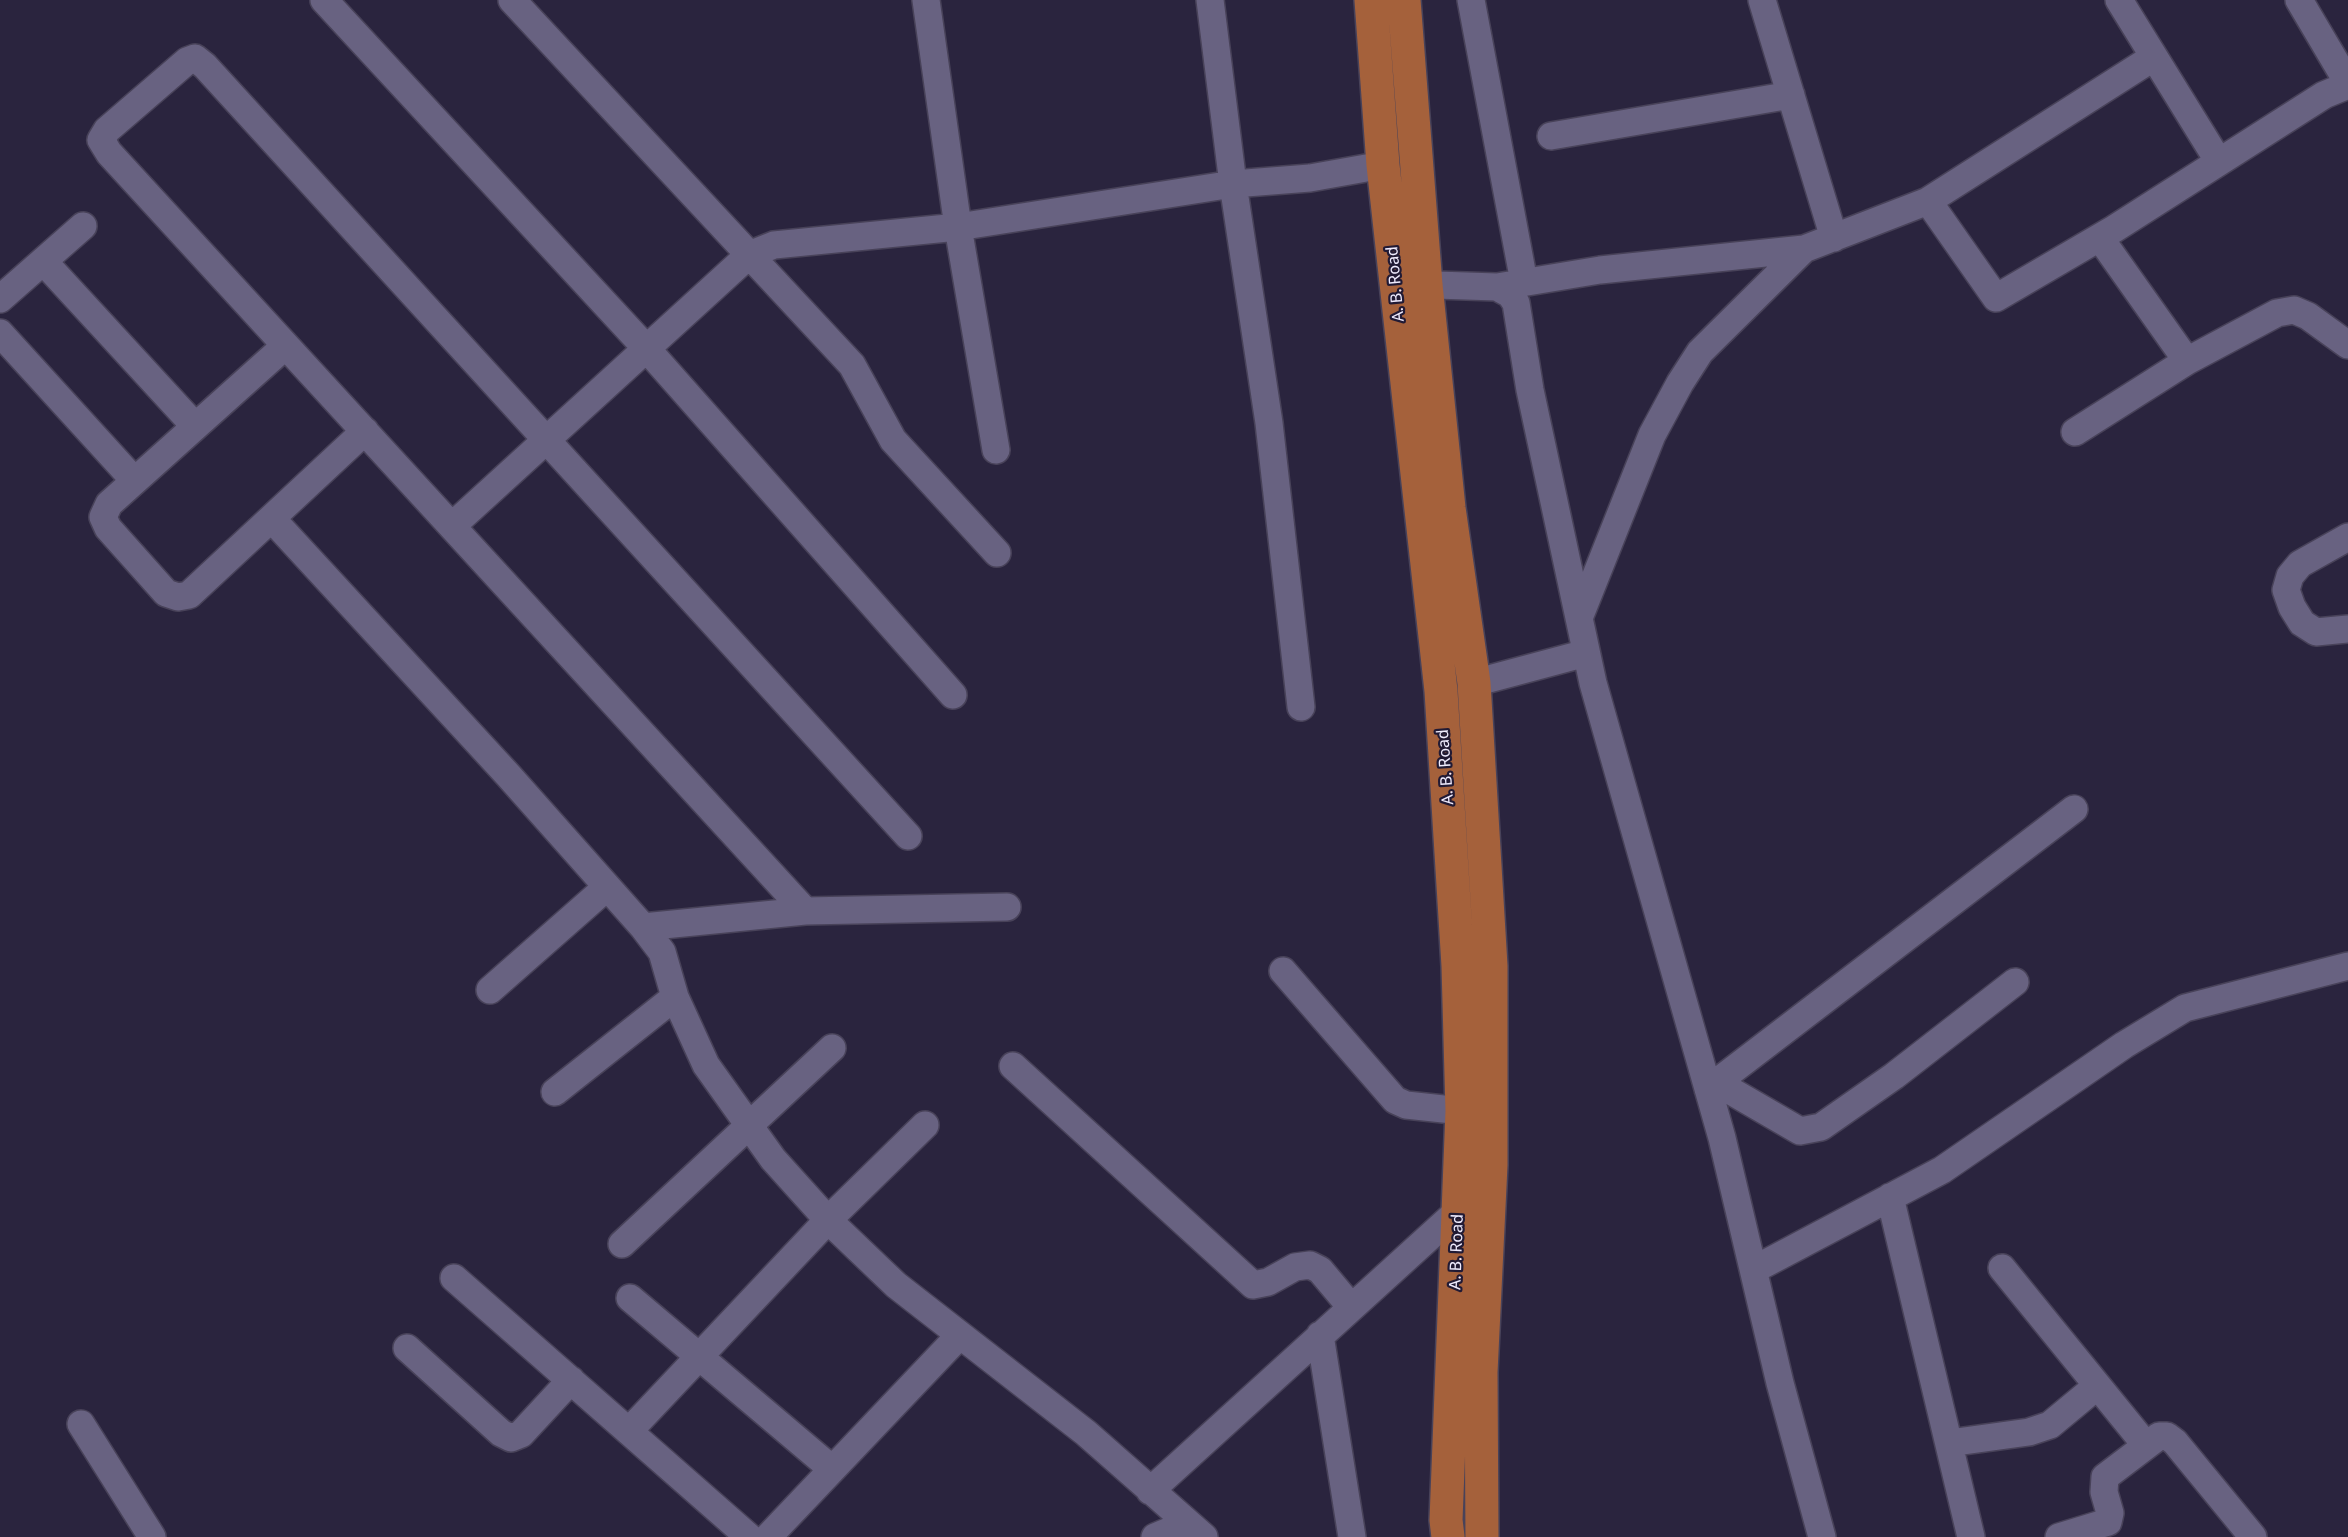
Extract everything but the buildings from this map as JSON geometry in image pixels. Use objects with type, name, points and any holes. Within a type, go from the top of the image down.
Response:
[{"type":"main road","name":"A. B. Road","points":[[1371,0],[1383,165],[1412,284],[1449,508],[1474,682],[1491,966],[1477,1056],[1462,1111],[1448,1537]]},
{"type":"main road","name":"A. B. Road","points":[[1404,0],[1412,284],[1400,323],[1441,691],[1458,966],[1477,1056],[1491,1165],[1481,1372],[1482,1537]]},
{"type":"street","points":[[324,0],[646,348],[953,695]]},
{"type":"street","points":[[512,0],[852,365],[893,440],[998,553]]},
{"type":"street","points":[[926,0],[958,227],[996,450]]},
{"type":"street","points":[[1210,0],[1245,183],[1301,707]]},
{"type":"street","points":[[1471,0],[1524,282]]},
{"type":"street","points":[[1762,0],[1834,238]]},
{"type":"street","points":[[2119,0],[2219,162]]},
{"type":"street","points":[[1928,201],[1996,298],[2100,238],[2324,95],[2348,84],[2299,0]]},
{"type":"street","points":[[1412,284],[1497,287],[1600,270],[1804,249],[1928,201],[2154,57]]},
{"type":"street","points":[[805,911],[108,153],[101,140],[107,130],[187,61],[195,58],[205,66],[908,836]]},
{"type":"street","points":[[1551,136],[1791,95]]},
{"type":"street","points":[[452,526],[750,255],[791,242],[958,227],[1245,183],[1310,177],[1383,165]]},
{"type":"street","points":[[0,299],[83,226]]},
{"type":"street","points":[[2100,238],[2187,361]]},
{"type":"street","points":[[1579,618],[1652,435],[1680,383],[1700,352],[1804,249]]},
{"type":"street","points":[[44,262],[194,425]]},
{"type":"street","points":[[1497,287],[1510,294],[1516,303],[1530,390],[1586,653],[1714,1087],[1722,1138],[1749,1243],[1780,1383],[1822,1537]]},
{"type":"street","points":[[2075,432],[2187,361],[2277,313],[2294,310],[2308,316],[2348,345]]},
{"type":"street","points":[[0,333],[133,479]]},
{"type":"street","points":[[284,347],[133,479],[109,504],[103,517],[108,528],[166,593],[178,597],[189,595],[365,431]]},
{"type":"street","points":[[272,519],[508,775],[643,927],[662,952],[675,997],[706,1065],[773,1159],[828,1220],[896,1285],[1086,1433],[1196,1530]]},
{"type":"street","points":[[2348,537],[2300,564],[2290,576],[2286,590],[2302,623],[2316,632],[2348,629]]},
{"type":"street","points":[[1474,682],[1586,653]]},
{"type":"street","points":[[1714,1087],[2074,809]]},
{"type":"street","points":[[490,990],[607,887]]},
{"type":"street","points":[[643,927],[805,911],[1007,907]]},
{"type":"street","points":[[1755,1269],[1942,1170],[2124,1045],[2186,1008],[2348,966]]},
{"type":"street","points":[[1283,971],[1395,1100],[1406,1105],[1462,1111]]},
{"type":"street","points":[[1714,1087],[1800,1131],[1821,1127],[1894,1076],[2015,982]]},
{"type":"street","points":[[555,1092],[675,997]]},
{"type":"street","points":[[622,1244],[832,1048]]},
{"type":"street","points":[[1013,1066],[1253,1284],[1268,1282],[1295,1268],[1310,1265],[1320,1270],[1351,1307]]},
{"type":"street","points":[[629,1431],[828,1220],[925,1125]]},
{"type":"street","points":[[1890,1197],[1971,1537]]},
{"type":"street","points":[[1150,1491],[1459,1210]]},
{"type":"street","points":[[2002,1268],[2145,1444]]},
{"type":"street","points":[[454,1278],[749,1537]]},
{"type":"street","points":[[630,1298],[832,1470]]},
{"type":"street","points":[[768,1537],[960,1335]]},
{"type":"street","points":[[1320,1335],[1352,1537]]},
{"type":"street","points":[[407,1348],[501,1433],[511,1438],[521,1434],[571,1380]]},
{"type":"street","points":[[1949,1443],[2029,1432],[2050,1425],[2097,1386]]},
{"type":"street","points":[[81,1424],[152,1537]]},
{"type":"street","points":[[2059,1537],[2114,1529],[2104,1492],[2105,1477],[2145,1444],[2159,1436],[2167,1436],[2175,1442],[2253,1537]]},
{"type":"street","points":[[1155,1537],[1196,1530]]}]
